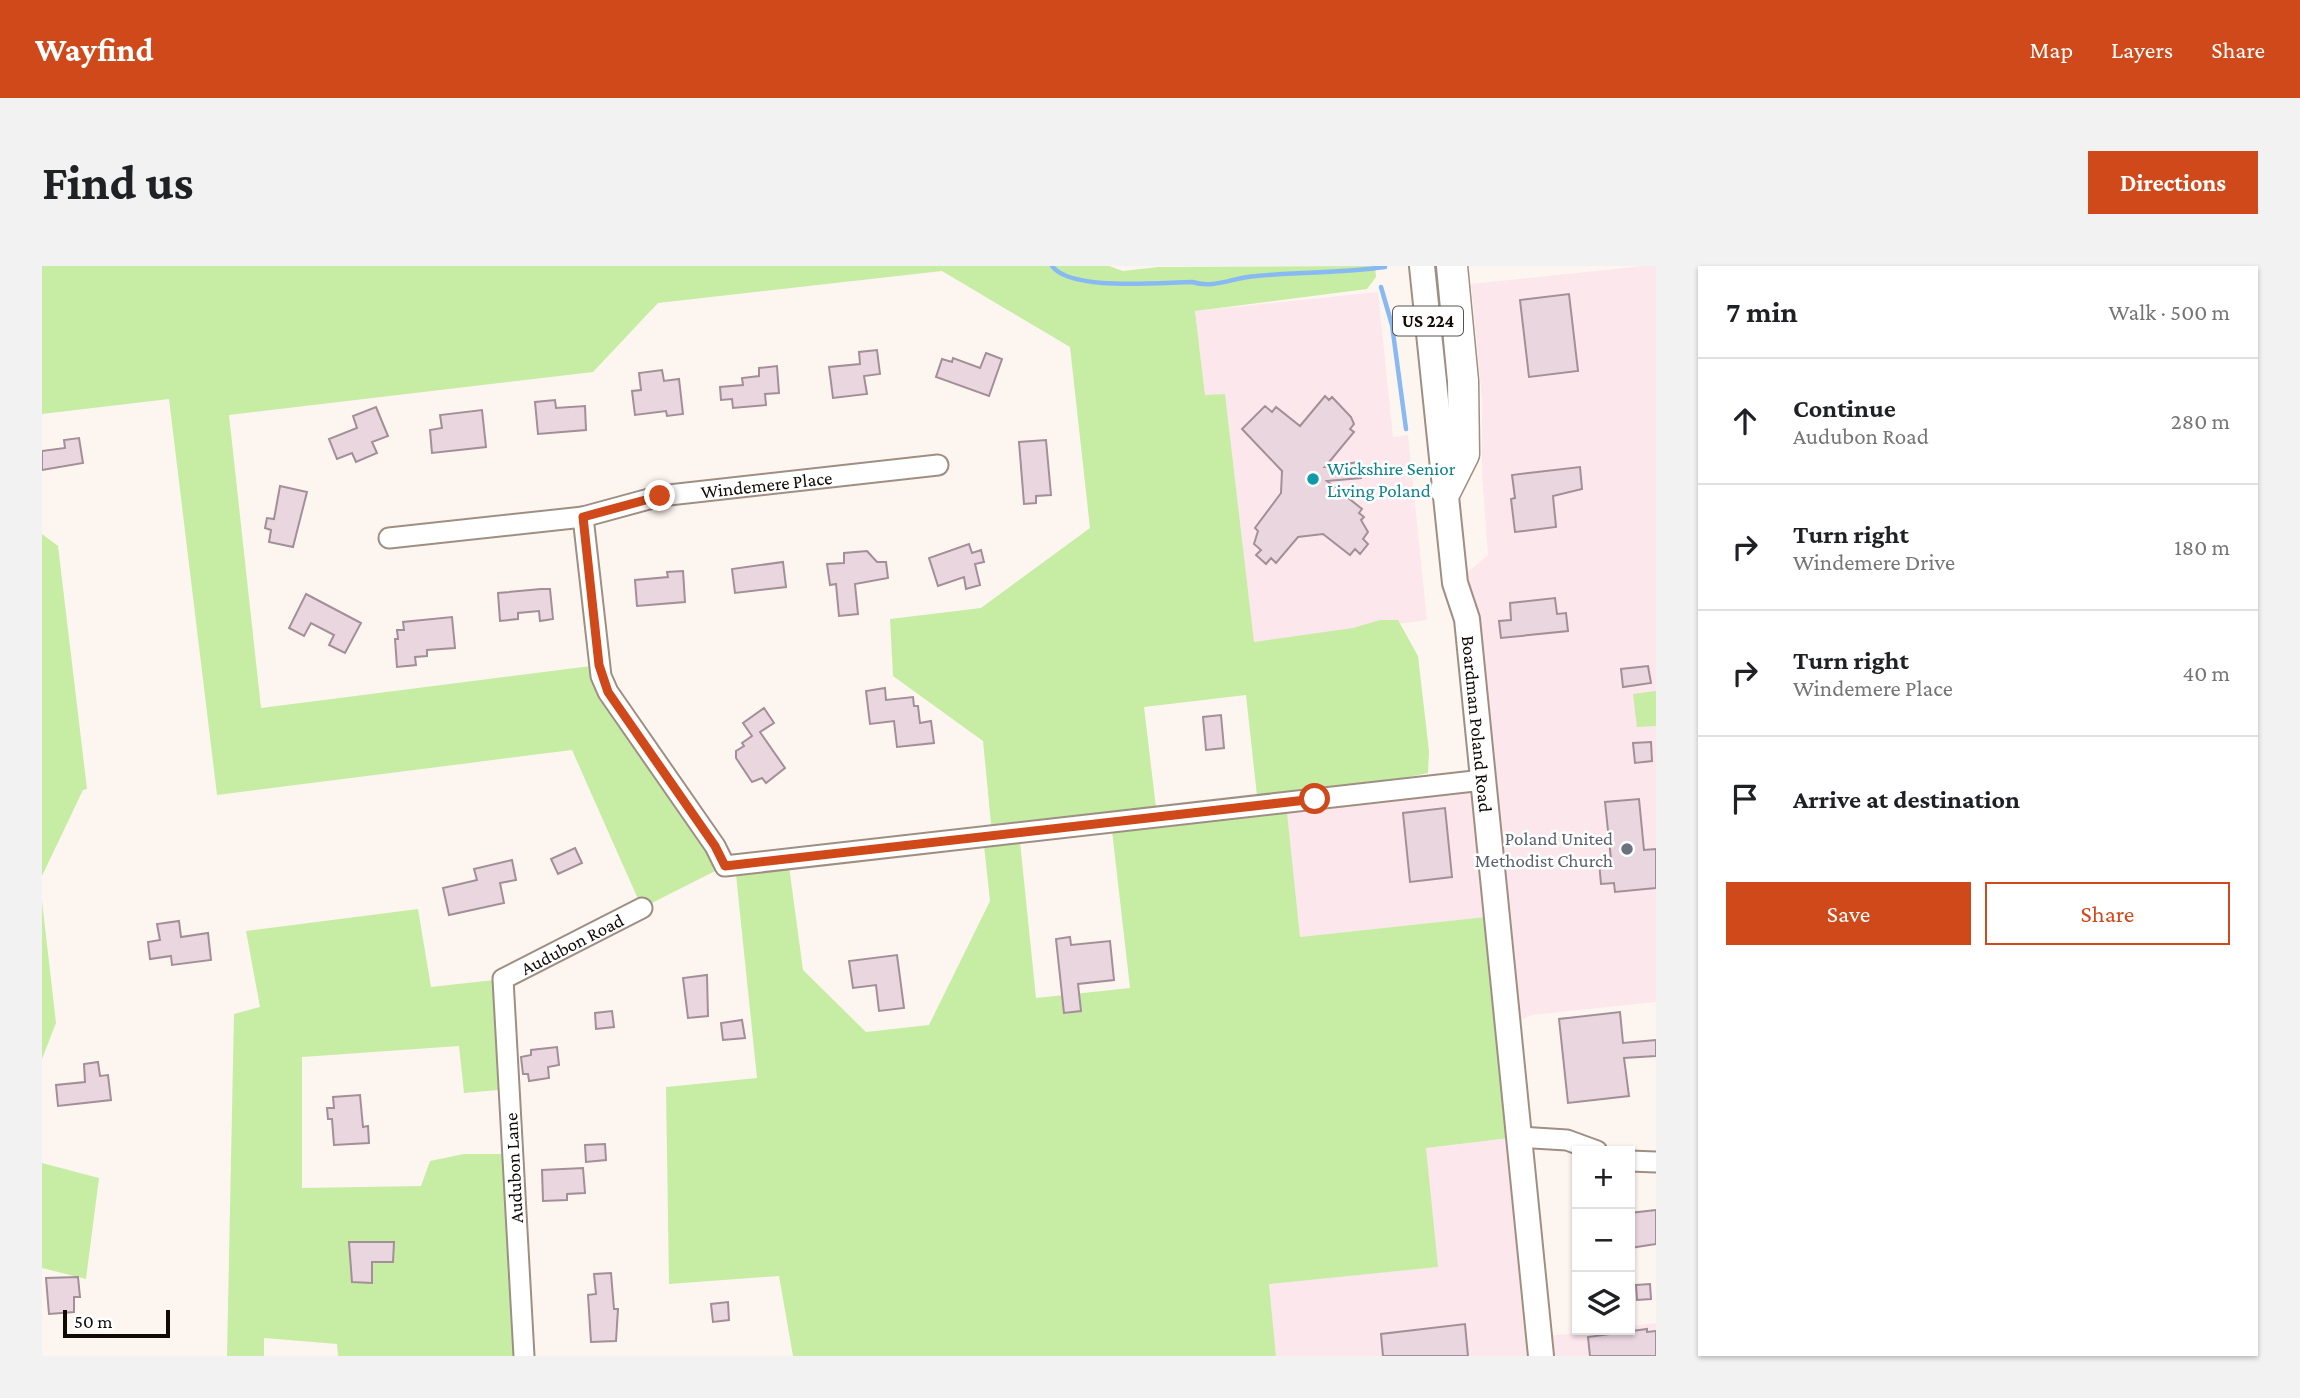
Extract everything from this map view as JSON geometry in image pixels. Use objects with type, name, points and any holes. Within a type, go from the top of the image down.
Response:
[{"type":"highway","points":[[1446,490],[1464,454],[1463,381],[1452,266]]},
{"type":"main road","name":"Boardman Poland Road","points":[[1422,266],[1455,583],[1466,619],[1541,1356]]},
{"type":"street","name":"Windemere Place","points":[[389,538],[583,517],[660,496],[938,465]]},
{"type":"street","points":[[583,517],[601,676],[608,692],[715,846],[725,866],[1483,780]]},
{"type":"street","name":"Audubon Road","points":[[503,979],[508,974],[642,908]]},
{"type":"street","name":"Audubon Lane","points":[[503,979],[524,1356]]},
{"type":"street","points":[[1518,1138],[1567,1140],[1583,1146]]},
{"type":"street","points":[[1635,1161],[1656,1162]]},
{"type":"shaded area","points":[[1656,266],[1656,1002],[1532,1015],[1506,1026],[1495,916],[1300,937],[1286,802],[1482,779],[1455,583],[1488,555],[1482,476],[1482,398],[1471,284]]},
{"type":"shaded area","points":[[1378,292],[1393,437],[1408,435],[1427,620],[1254,643],[1225,394],[1205,396],[1195,311]]},
{"type":"shaded area","points":[[1518,1137],[1539,1336],[1635,1335],[1635,1325],[1656,1323],[1656,1356],[1276,1356],[1269,1284],[1437,1267],[1426,1148]]},
{"type":"green space","points":[[42,266],[1109,266],[1123,271],[1158,267],[1375,266],[1376,277],[1367,289],[1195,311],[1205,395],[1225,394],[1254,642],[1353,628],[1380,620],[1398,620],[1418,656],[1429,751],[1428,773],[1286,802],[1300,937],[1495,916],[1518,1137],[1426,1148],[1438,1267],[1269,1284],[1276,1356],[793,1356],[779,1276],[669,1284],[666,1087],[757,1078],[735,865],[788,859],[803,970],[866,1032],[929,1025],[990,901],[983,836],[992,834],[983,741],[893,676],[890,619],[981,608],[1090,528],[1070,347],[942,271],[658,303],[593,372],[229,415],[261,708],[599,665],[725,866],[642,908],[572,750],[217,795],[169,399],[42,414]],"holes":[[[1246,695],[1258,805],[1157,816],[1144,707]],[[1111,822],[1130,988],[1036,998],[1019,832]]]},
{"type":"green space","points":[[42,534],[58,546],[87,789],[83,790],[42,876]]},
{"type":"green space","points":[[1656,691],[1656,726],[1637,727],[1633,694]]},
{"type":"green space","points":[[42,901],[56,1023],[42,1059]]},
{"type":"green space","points":[[418,909],[431,987],[503,979],[509,1089],[464,1093],[459,1046],[302,1057],[302,1188],[421,1186],[430,1161],[464,1154],[513,1154],[524,1356],[338,1356],[337,1344],[264,1338],[264,1356],[227,1356],[234,1014],[260,1007],[246,931]]},
{"type":"green space","points":[[42,1163],[99,1178],[86,1279],[42,1268]]},
{"type":"building","points":[[1569,294],[1578,371],[1529,377],[1520,300]]},
{"type":"building","points":[[877,350],[880,374],[864,376],[867,394],[833,398],[829,367],[860,364],[859,352]]},
{"type":"building","points":[[986,353],[1002,359],[989,396],[936,377],[942,359],[952,362],[953,358],[980,368]]},
{"type":"building","points":[[777,366],[779,393],[765,394],[766,405],[733,408],[732,399],[721,400],[720,387],[743,385],[742,378],[759,376],[759,368]]},
{"type":"building","points":[[662,370],[664,381],[679,379],[683,414],[667,416],[666,411],[635,415],[632,391],[641,390],[639,373]]},
{"type":"building","name":"Wickshire Senior Living Poland","points":[[1325,396],[1329,400],[1332,397],[1351,417],[1354,424],[1350,429],[1354,432],[1325,467],[1359,462],[1361,478],[1327,481],[1362,509],[1359,513],[1364,517],[1361,520],[1368,532],[1363,539],[1368,544],[1360,554],[1355,549],[1350,555],[1323,534],[1298,537],[1276,563],[1271,558],[1266,564],[1256,555],[1261,550],[1254,544],[1258,531],[1255,528],[1281,493],[1282,471],[1242,429],[1265,406],[1272,412],[1276,407],[1300,426]]},
{"type":"building","points":[[555,400],[556,408],[585,406],[586,430],[538,434],[535,402]]},
{"type":"building","points":[[376,407],[388,436],[372,442],[377,453],[356,462],[352,453],[337,459],[329,439],[357,428],[353,416]]},
{"type":"building","points":[[482,410],[486,447],[432,453],[430,430],[442,428],[440,415]]},
{"type":"building","points":[[79,438],[83,463],[42,470],[42,451],[65,448],[64,440]]},
{"type":"building","points":[[1046,440],[1051,495],[1036,496],[1036,503],[1024,504],[1019,442]]},
{"type":"building","points":[[1580,467],[1582,489],[1553,496],[1556,527],[1515,532],[1511,499],[1515,498],[1512,475]]},
{"type":"building","points":[[280,486],[307,492],[293,547],[269,542],[271,530],[265,528],[267,518],[274,519]]},
{"type":"building","points":[[969,544],[972,553],[981,550],[984,562],[975,564],[980,585],[966,589],[964,577],[938,586],[929,558]]},
{"type":"building","points":[[867,551],[877,562],[886,562],[888,578],[855,584],[858,614],[839,616],[836,584],[830,585],[827,564],[844,563],[844,553]]},
{"type":"building","points":[[783,562],[786,587],[735,593],[732,569]]},
{"type":"building","points":[[683,571],[685,602],[637,606],[635,580],[668,577],[667,572]]},
{"type":"building","points":[[550,589],[553,619],[540,621],[539,611],[518,613],[518,619],[500,621],[498,593]]},
{"type":"building","points":[[306,594],[361,623],[345,653],[329,645],[334,635],[311,623],[304,636],[289,628]]},
{"type":"building","points":[[1555,598],[1557,614],[1566,613],[1568,631],[1501,638],[1499,621],[1511,620],[1510,603]]},
{"type":"building","points":[[452,617],[455,648],[427,650],[427,656],[415,657],[416,665],[397,667],[395,639],[398,639],[397,630],[404,630],[403,622]]},
{"type":"building","points":[[1648,666],[1651,683],[1623,687],[1621,669]]},
{"type":"building","points":[[885,688],[886,700],[913,697],[914,706],[918,706],[920,723],[931,721],[934,743],[897,747],[894,721],[870,724],[866,691]]},
{"type":"building","points":[[764,708],[774,723],[760,732],[785,768],[766,783],[762,778],[752,782],[736,758],[736,751],[752,736],[743,723]]},
{"type":"building","points":[[1221,715],[1224,748],[1206,750],[1203,717]]},
{"type":"building","points":[[1651,742],[1652,761],[1635,763],[1633,743]]},
{"type":"building","name":"Poland United Methodist Church","points":[[1639,799],[1644,850],[1656,849],[1656,888],[1615,892],[1614,883],[1601,884],[1599,861],[1611,859],[1605,802]]},
{"type":"building","points":[[1445,808],[1452,877],[1410,882],[1403,813]]},
{"type":"building","points":[[575,848],[582,863],[558,874],[551,859]]},
{"type":"building","points":[[512,860],[516,880],[500,883],[504,903],[449,915],[443,888],[477,880],[474,869]]},
{"type":"building","points":[[179,921],[181,937],[208,933],[211,960],[172,965],[171,956],[150,959],[148,942],[160,940],[157,924]]},
{"type":"building","points":[[1070,937],[1071,945],[1110,941],[1114,980],[1078,984],[1081,1011],[1064,1013],[1056,939]]},
{"type":"building","points":[[897,955],[904,1008],[879,1011],[876,985],[853,988],[849,961]]},
{"type":"building","points":[[707,975],[708,1016],[688,1018],[683,978]]},
{"type":"building","points":[[612,1011],[614,1027],[596,1029],[595,1013]]},
{"type":"building","points":[[1620,1012],[1623,1043],[1656,1040],[1656,1056],[1624,1058],[1629,1096],[1568,1103],[1559,1019]]},
{"type":"building","points":[[742,1020],[745,1038],[723,1040],[721,1023]]},
{"type":"building","points":[[557,1047],[559,1065],[548,1067],[549,1078],[529,1081],[528,1074],[523,1074],[521,1057],[531,1055],[531,1050]]},
{"type":"building","points":[[98,1062],[100,1076],[108,1075],[111,1100],[58,1106],[56,1085],[85,1082],[84,1064]]},
{"type":"building","points":[[360,1095],[363,1127],[368,1126],[369,1143],[334,1145],[332,1119],[328,1119],[327,1108],[334,1108],[333,1097]]},
{"type":"building","points":[[605,1144],[606,1160],[586,1162],[585,1145]]},
{"type":"building","points":[[583,1168],[585,1193],[567,1194],[567,1200],[543,1201],[542,1170]]},
{"type":"building","points":[[1656,1210],[1656,1244],[1635,1247],[1635,1212]]},
{"type":"building","points":[[349,1242],[394,1242],[393,1262],[372,1262],[372,1283],[352,1282]]},
{"type":"building","points":[[611,1273],[614,1309],[618,1309],[616,1341],[591,1342],[588,1295],[596,1294],[594,1274]]},
{"type":"building","points":[[78,1277],[80,1297],[74,1297],[74,1312],[49,1314],[46,1278]]},
{"type":"building","points":[[1650,1284],[1651,1299],[1637,1300],[1636,1285]]},
{"type":"building","points":[[728,1302],[729,1320],[713,1322],[711,1304]]},
{"type":"building","points":[[1465,1324],[1468,1356],[1383,1356],[1381,1334]]},
{"type":"building","points":[[1635,1331],[1656,1331],[1656,1356],[1590,1356],[1588,1337],[1635,1335]]},
{"type":"waterway","points":[[1052,266],[1062,274],[1078,279],[1118,284],[1209,284],[1256,276],[1385,267]]},
{"type":"waterway","points":[[1381,287],[1392,325],[1406,429]]},
{"type":"place","name":"Wickshire Senior Living Poland","points":[[1313,479]]},
{"type":"place","name":"Poland United Methodist Church","points":[[1627,849]]},
{"type":"route","points":[[660,496],[628,502],[583,517],[599,665],[608,692],[715,846],[725,866],[1315,799]]}]
